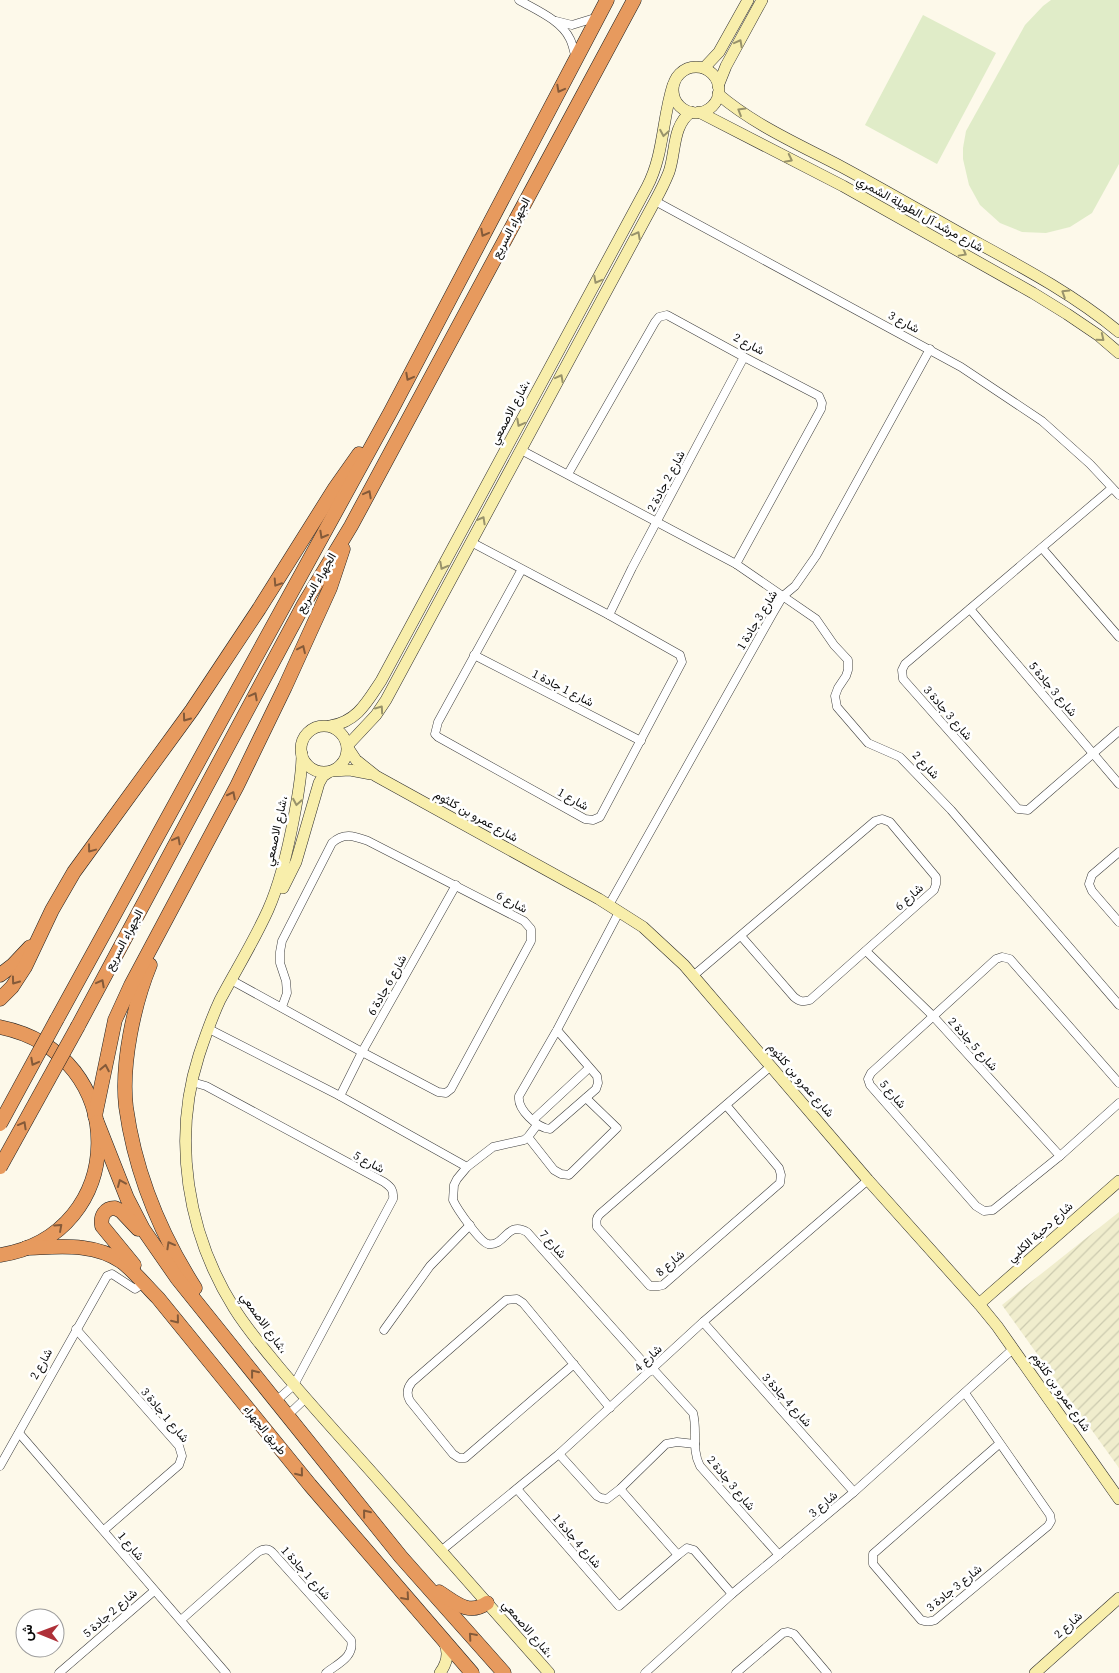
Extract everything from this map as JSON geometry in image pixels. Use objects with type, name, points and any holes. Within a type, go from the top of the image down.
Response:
[{"type":"highway","name":"الجهراء السريع","points":[[0,1124],[391,411],[608,0]]},
{"type":"highway","name":"الجهراء السريع","points":[[0,1168],[304,604],[350,526],[634,0]]},
{"type":"highway","points":[[0,999],[19,978],[42,930],[74,872],[192,710],[270,593],[335,488],[391,411]]},
{"type":"highway","points":[[0,1255],[26,1248],[42,1240],[58,1229],[72,1215],[83,1199],[97,1161],[96,1119],[116,1020],[131,985],[236,786],[285,687],[330,588],[350,526]]},
{"type":"highway","points":[[176,902],[143,983],[134,1019],[128,1047],[126,1105],[132,1138],[146,1190],[164,1235],[232,1346]]},
{"type":"highway","points":[[0,975],[24,954],[42,930]]},
{"type":"highway","points":[[0,1027],[30,1035],[57,1052],[79,1077],[87,1091],[127,1198],[143,1229],[177,1278]]},
{"type":"highway","points":[[158,1298],[102,1226],[102,1218],[106,1210],[115,1208],[121,1211],[135,1226],[332,1472],[423,1581],[504,1673]]},
{"type":"highway","name":"طريق الجهراء","points":[[26,1248],[77,1247],[93,1249],[121,1261],[158,1298],[310,1485],[472,1673]]},
{"type":"highway","points":[[423,1581],[460,1606],[470,1609],[481,1607],[487,1603]]},
{"type":"street","points":[[519,0],[554,20],[572,25],[598,17]]},
{"type":"street","points":[[704,68],[719,52],[748,0]]},
{"type":"street","points":[[347,747],[376,715],[386,700],[655,201],[674,157],[680,124],[684,117],[711,106],[726,66],[762,0]]},
{"type":"street","points":[[554,20],[567,33],[576,59]]},
{"type":"street","points":[[695,112],[684,109],[675,99],[674,85],[680,74],[691,67],[704,68],[715,78],[718,90]]},
{"type":"street","name":"شارع الاصمعي،","points":[[330,726],[343,723],[356,716],[365,706],[381,681],[647,187],[658,162],[670,96],[674,85]]},
{"type":"street","name":"شارع مرشد آل الطويلة الشمري","points":[[718,90],[731,105],[768,128],[1036,275],[1076,300],[1119,332]]},
{"type":"street","name":"شارع مرشد آل الطويلة الشمري","points":[[695,112],[843,186],[938,239],[1067,314],[1098,335],[1119,353]]},
{"type":"street","points":[[760,144],[756,138],[756,131],[760,128],[768,128]]},
{"type":"street","name":"شارع 3","points":[[655,201],[974,375],[1042,421],[1090,464],[1119,495]]},
{"type":"street","points":[[895,216],[899,212],[903,212],[921,220],[926,214]]},
{"type":"street","points":[[938,239],[935,234],[940,230],[961,239],[969,238]]},
{"type":"street","name":"شارع 2","points":[[568,474],[655,322],[667,314],[744,358],[819,396],[822,403],[821,409],[736,564]]},
{"type":"street","name":"شارع 3 جادة 1","points":[[614,909],[738,674],[783,596],[795,586],[816,556],[930,350]]},
{"type":"street","name":"شارع 2 جادة 2","points":[[609,615],[744,358]]},
{"type":"street","name":"شارع 2","points":[[521,450],[736,564],[816,619],[834,645],[848,660],[846,676],[835,696],[837,707],[868,743],[900,756],[932,790],[1119,1005]]},
{"type":"street","name":"شارع 3 جادة 3","points":[[1112,488],[905,664],[902,670],[903,679],[1018,809],[1028,810],[1119,732]]},
{"type":"street","name":"شارع 1","points":[[471,542],[609,615],[678,653],[682,658],[682,662],[600,817],[593,820],[585,820],[438,738],[436,734],[438,722],[522,569]]},
{"type":"street","points":[[1042,548],[1119,637]]},
{"type":"street","name":"شارع 3 جادة 5","points":[[970,609],[1119,784]]},
{"type":"street","name":"شارع 1 جادة 1","points":[[474,655],[641,741]]},
{"type":"street","points":[[322,726],[330,726],[338,730],[344,737],[347,747],[343,763],[330,771],[322,772],[309,766],[302,754],[301,746],[308,732],[322,726]]},
{"type":"street","name":"شارع عمرو بن كلثوم","points":[[347,747],[356,760],[376,776],[643,927],[684,965],[868,1180],[980,1304],[1119,1500]]},
{"type":"street","name":"شارع الاصمعي،","points":[[302,754],[301,774],[282,874],[267,912],[218,1004],[199,1056],[192,1082],[187,1112],[186,1164],[187,1180],[199,1234],[233,1307],[251,1332],[294,1385],[549,1673]]},
{"type":"street","name":"شارع عمرو بن كلثوم","points":[[330,771],[350,770],[376,776]]},
{"type":"street","name":"شارع الاصمعي،","points":[[267,912],[281,892],[296,862],[318,786],[323,776],[330,771]]},
{"type":"street","name":"شارع 6","points":[[693,976],[875,821],[886,820],[890,822],[935,874],[936,884],[934,890],[810,1000],[801,1002],[794,998],[741,936]]},
{"type":"street","name":"شارع 6","points":[[231,980],[438,1092],[446,1093],[452,1088],[532,938],[530,926],[524,921],[368,840],[348,835],[339,837],[332,843],[282,941],[280,963],[286,981],[287,993],[282,1007]]},
{"type":"street","points":[[1119,852],[1092,876],[1089,884],[1092,891],[1119,922]]},
{"type":"street","name":"شارع 6 جادة 6","points":[[340,1096],[362,1052],[456,885]]},
{"type":"street","points":[[556,1030],[597,1076],[598,1083],[596,1089],[550,1129],[544,1128],[535,1122],[520,1106],[519,1096],[556,1030],[614,909]]},
{"type":"street","name":"شارع 5 جادة 2","points":[[866,951],[933,1016],[1060,1156]]},
{"type":"street","name":"شارع 5","points":[[1119,1083],[1006,957],[996,959],[871,1073],[868,1079],[870,1086],[976,1206],[984,1211],[993,1210],[1060,1156],[1119,1103]]},
{"type":"street","points":[[209,1029],[340,1096],[467,1168]]},
{"type":"street","name":"شارع 8","points":[[726,1105],[779,1168],[781,1175],[780,1183],[663,1285],[650,1286],[597,1227],[596,1219],[600,1214],[771,1066]]},
{"type":"street","points":[[586,1098],[617,1128],[569,1175],[561,1174],[554,1170],[528,1137],[535,1122],[589,1068]]},
{"type":"street","name":"شارع 5","points":[[192,1082],[206,1086],[384,1182],[392,1189],[393,1199],[294,1385]]},
{"type":"street","name":"شارع 7","points":[[528,1137],[516,1142],[493,1147],[467,1168],[454,1185],[453,1200],[470,1225],[484,1242],[488,1244],[498,1241],[514,1229],[520,1228],[527,1232],[652,1370]]},
{"type":"street","name":"شارع 4","points":[[442,1550],[559,1454],[703,1322],[868,1180]]},
{"type":"street","name":"شارع دحية الكلبي","points":[[980,1304],[1119,1181]]},
{"type":"street","points":[[384,1330],[430,1266],[470,1225]]},
{"type":"street","name":"شارع 2","points":[[0,1466],[107,1276],[112,1274],[135,1289],[144,1283]]},
{"type":"street","points":[[574,1364],[465,1458],[459,1458],[454,1454],[410,1401],[407,1394],[412,1382],[506,1300],[517,1299],[523,1303],[574,1364],[610,1408]]},
{"type":"street","name":"شارع 4 جادة 3","points":[[703,1322],[854,1492]]},
{"type":"street","name":"شارع 1 جادة 3","points":[[76,1329],[179,1446],[182,1456],[179,1465],[104,1530]]},
{"type":"street","name":"شارع 3","points":[[645,1673],[732,1594],[854,1492],[1013,1349]]},
{"type":"street","name":"شارع 3 جادة 2","points":[[652,1370],[692,1413],[695,1423],[697,1460],[700,1466],[779,1555]]},
{"type":"street","points":[[276,1401],[294,1385]]},
{"type":"street","name":"شارع 3 جادة 3","points":[[965,1392],[1050,1515],[1050,1523],[935,1620],[928,1622],[921,1620],[873,1564],[873,1554],[1000,1444]]},
{"type":"street","points":[[288,1415],[306,1398]]},
{"type":"street","name":"شارع 1","points":[[18,1433],[226,1673]]},
{"type":"street","points":[[559,1454],[597,1496],[607,1499],[620,1489],[666,1444],[677,1442],[695,1444]]},
{"type":"street","name":"شارع 4 جادة 1","points":[[517,1489],[619,1606],[678,1555]]},
{"type":"street","points":[[620,1489],[678,1555],[685,1549],[690,1548],[694,1550],[732,1594]]},
{"type":"street","name":"شارع 1 جادة 1","points":[[181,1620],[258,1552],[268,1550],[272,1552],[351,1640],[352,1648],[349,1655],[326,1673]]},
{"type":"street","name":"شارع 2 جادة 5","points":[[59,1673],[154,1590]]},
{"type":"street","name":"شارع 2","points":[[1035,1673],[1119,1598]]},
{"type":"street","points":[[736,1673],[783,1633],[788,1632],[794,1634],[827,1673]]},
{"type":"street","points":[[440,1673],[447,1662],[448,1655],[442,1638]]},
{"type":"shaded area","points":[[1119,1212],[1119,1468],[1002,1305]]},
{"type":"green space","points":[[1051,0],[1119,0],[1119,164],[1092,213],[1070,227],[1046,233],[1022,232],[1000,223],[980,205],[969,185],[963,159],[963,148],[966,131],[1025,25]]},
{"type":"green space","points":[[923,15],[996,53],[937,164],[865,125]]}]
